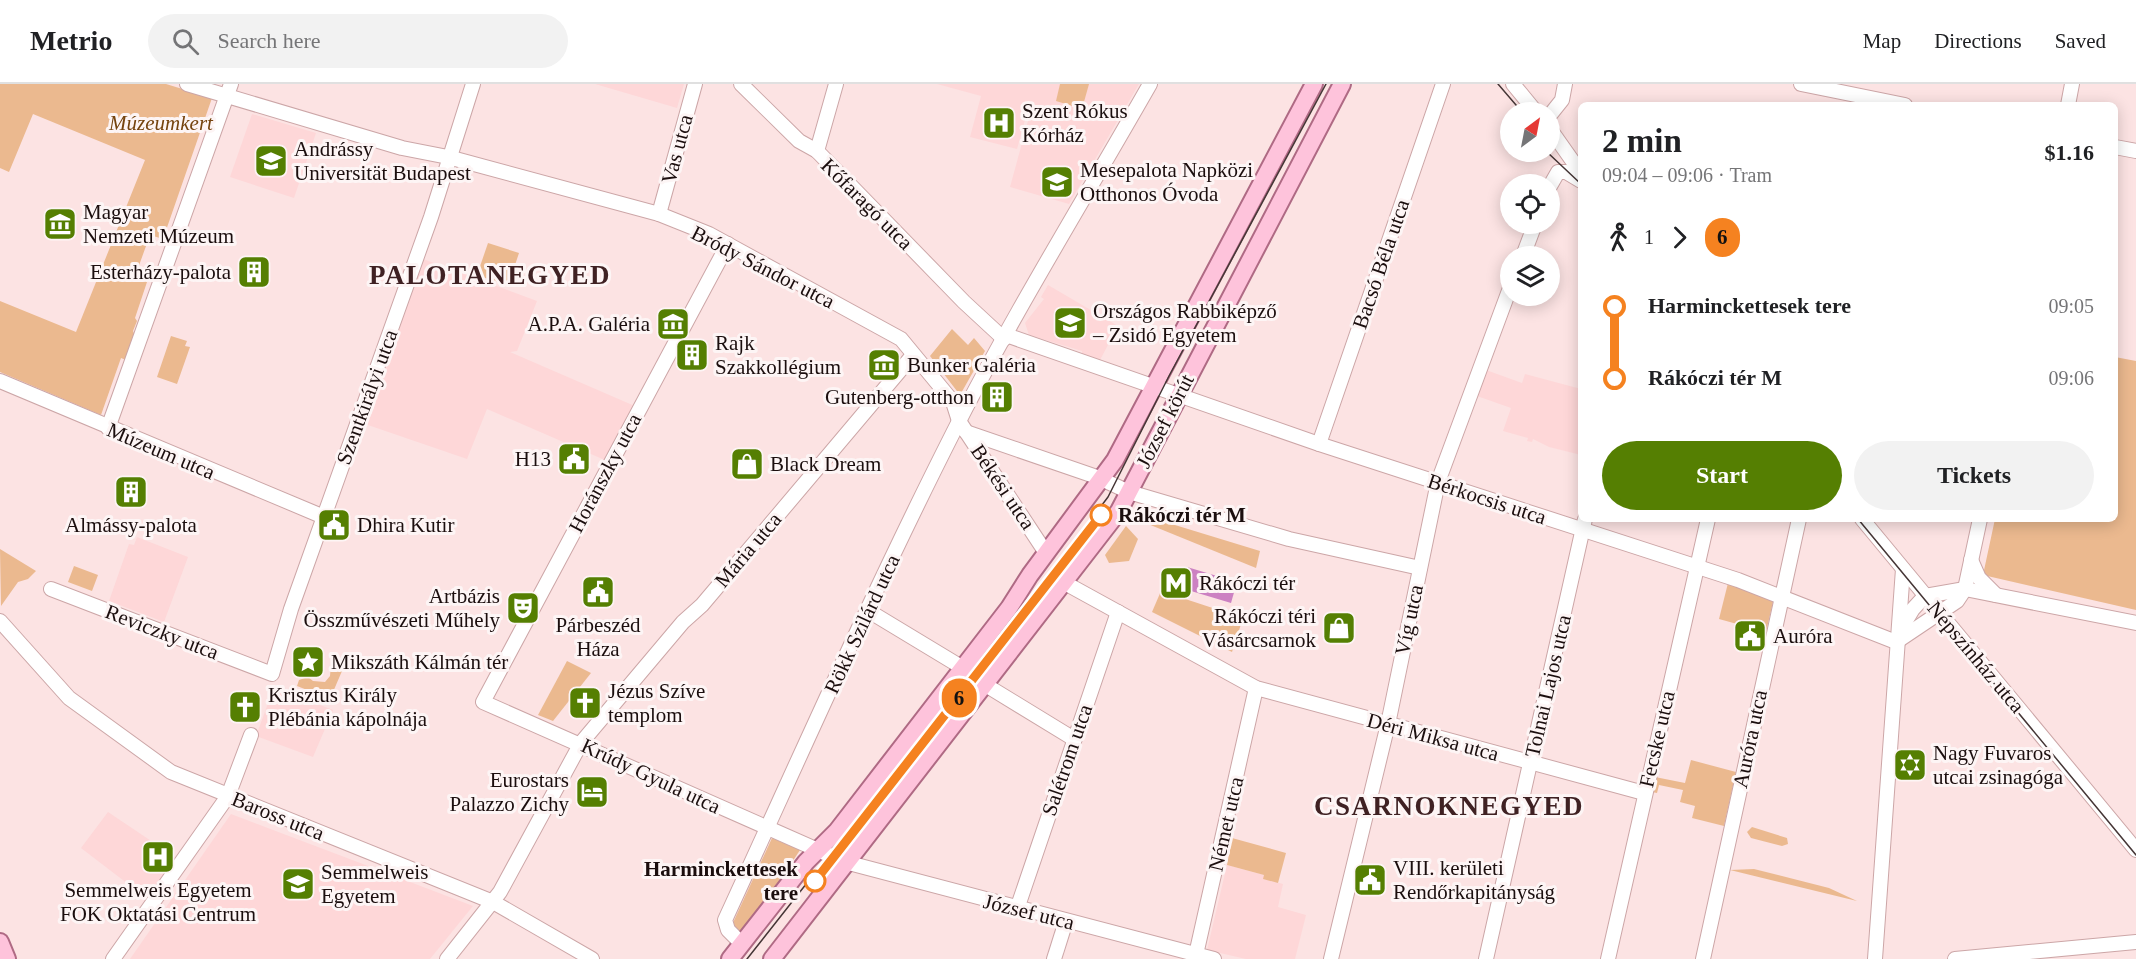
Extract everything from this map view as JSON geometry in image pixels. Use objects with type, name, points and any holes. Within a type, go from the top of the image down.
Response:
[{"type":"main road","name":"József körút","points":[[730,959],[741,943],[837,831],[963,668],[1115,460],[1156,387],[1314,84]]},
{"type":"main road","name":"József körút","points":[[772,959],[1119,511],[1342,84]]},
{"type":"main road","points":[[0,942],[7,959]]},
{"type":"street","name":"Bródy Sándor utca","points":[[187,84],[229,90],[402,148],[448,157],[659,214],[728,244],[901,339],[952,402],[963,427]]},
{"type":"street","name":"Szentkirályi utca","points":[[272,674],[291,609],[431,217],[448,157],[473,84]]},
{"type":"street","name":"Vas utca","points":[[659,214],[695,84]]},
{"type":"street","name":"Kőfaragó utca","points":[[741,84],[800,141],[817,151],[963,302],[1005,337]]},
{"type":"street","points":[[817,151],[836,84]]},
{"type":"street","name":"Rökk Szilárd utca","points":[[767,829],[867,610],[963,427],[1005,337],[1150,84]]},
{"type":"street","name":"Bacsó Béla utca","points":[[1319,444],[1443,84]]},
{"type":"street","points":[[1513,84],[1528,102]]},
{"type":"street","points":[[1560,102],[1565,84]]},
{"type":"street","points":[[1801,84],[1891,102]]},
{"type":"street","points":[[2069,102],[2072,84]]},
{"type":"street","points":[[108,428],[229,90]]},
{"type":"street","points":[[1560,143],[1578,169]]},
{"type":"street","points":[[2118,148],[2136,151]]},
{"type":"street","points":[[1557,174],[1566,172],[1578,179]]},
{"type":"street","name":"Horánszky utca","points":[[483,702],[728,244]]},
{"type":"street","name":"Víg utca","points":[[1331,959],[1388,724],[1438,482],[1503,306]]},
{"type":"street","name":"Bérkocsis utca","points":[[1005,337],[1179,394],[1319,444],[1584,525],[1896,642]]},
{"type":"street","name":"Mária utca","points":[[493,902],[581,743],[683,622],[702,605],[913,355]]},
{"type":"street","name":"Múzeum utca","points":[[0,381],[324,517]]},
{"type":"street","points":[[963,427],[1101,478],[1129,492],[1289,539],[1420,568]]},
{"type":"street","name":"Békési utca","points":[[963,427],[1046,553]]},
{"type":"street","name":"Fecske utca","points":[[1608,959],[1707,522]]},
{"type":"street","name":"Auróra utca","points":[[1703,959],[1780,597],[1798,522]]},
{"type":"street","name":"Népszínház utca","points":[[1865,522],[2136,850]]},
{"type":"street","points":[[1896,642],[1956,601],[1965,589],[1979,522]]},
{"type":"street","name":"Tolnai Lajos utca","points":[[1486,959],[1584,525]]},
{"type":"street","points":[[1971,560],[1979,578],[1996,595]]},
{"type":"street","points":[[1875,959],[1896,642],[1904,569]]},
{"type":"street","points":[[1065,583],[1257,688]]},
{"type":"street","name":"Reviczky utca","points":[[51,589],[272,674]]},
{"type":"street","points":[[1896,642],[1903,622],[1925,596],[1965,589],[2136,623]]},
{"type":"street","points":[[867,610],[963,668]]},
{"type":"street","name":"Salétrom utca","points":[[1017,909],[1118,612]]},
{"type":"street","name":"Baross utca","points":[[0,621],[69,698],[171,772],[493,902],[592,959]]},
{"type":"street","points":[[984,684],[1074,740]]},
{"type":"street","name":"Déri Miksa utca","points":[[1257,688],[1644,794]]},
{"type":"street","name":"Német utca","points":[[1196,957],[1257,688]]},
{"type":"street","name":"Krúdy Gyula utca","points":[[483,702],[581,743],[818,851]]},
{"type":"street","points":[[113,959],[228,796],[251,735]]},
{"type":"street","points":[[741,943],[728,930],[725,920],[767,829]]},
{"type":"street","name":"József utca","points":[[818,851],[845,862],[1017,909],[1196,957],[1214,959]]},
{"type":"street","points":[[447,959],[493,902]]},
{"type":"street","points":[[1054,959],[1066,921]]},
{"type":"street","points":[[1955,959],[2116,952],[2136,942]]},
{"type":"shaded area","points":[[595,84],[684,84],[677,108]]},
{"type":"shaded area","points":[[937,84],[1139,84],[1069,204],[1010,187],[1031,110],[1028,109],[1017,149],[970,137],[981,96]]},
{"type":"shaded area","name":"Andrássy Universität Budapest","points":[[252,114],[316,133],[294,198],[230,177]]},
{"type":"shaded area","points":[[423,259],[537,301],[517,351],[510,352],[637,407],[607,461],[487,409],[467,459],[365,424]]},
{"type":"shaded area","name":"Országos Rabbiképző – Zsidó Egyetem","points":[[1048,285],[1118,326],[1100,360],[1082,354],[1082,351],[1029,335],[1025,323],[1044,299],[1041,297]]},
{"type":"shaded area","points":[[1486,370],[1522,383],[1525,374],[1578,388],[1578,454],[1549,447],[1533,439],[1532,442],[1527,441],[1528,438],[1503,431],[1511,408],[1477,396]]},
{"type":"shaded area","points":[[137,537],[188,557],[164,622],[109,601],[129,544],[134,545]]},
{"type":"shaded area","points":[[1187,567],[1237,582],[1231,603],[1181,588]]},
{"type":"shaded area","points":[[274,687],[333,710],[313,757],[256,736]]},
{"type":"shaded area","name":"Semmelweis Egyetem FOK Oktatási Centrum","points":[[108,812],[178,859],[149,900],[81,848]]},
{"type":"shaded area","name":"Semmelweis Egyetem","points":[[231,814],[473,906],[430,959],[130,959]]},
{"type":"shaded area","points":[[1227,865],[1264,875],[1264,879],[1283,884],[1278,907],[1306,915],[1295,959],[1246,959],[1207,950]]},
{"type":"green space","name":"Múzeumkert","points":[[0,84],[166,84],[212,98],[163,239],[150,235],[137,271],[149,276],[135,318],[137,321],[133,331],[135,336],[126,360],[121,358],[101,415],[0,372],[0,301],[76,332],[145,160],[33,114],[9,172],[0,168]]},
{"type":"green space","points":[[1060,84],[1089,84],[1082,109],[1056,101]]},
{"type":"green space","points":[[488,243],[519,253],[508,286],[477,275]]},
{"type":"green space","points":[[952,329],[968,345],[974,338],[985,351],[960,395],[930,356]]},
{"type":"green space","points":[[171,336],[187,341],[185,346],[190,347],[177,384],[157,377]]},
{"type":"green space","points":[[2118,358],[2136,361],[2136,610],[1983,575],[1994,522],[2118,522]]},
{"type":"green space","points":[[1152,518],[1260,551],[1256,568],[1148,524]]},
{"type":"green space","points":[[1126,526],[1138,539],[1129,561],[1109,563],[1105,555]]},
{"type":"green space","points":[[0,549],[36,571],[28,579],[18,582],[1,606]]},
{"type":"green space","points":[[74,566],[98,575],[92,591],[68,582]]},
{"type":"green space","points":[[1728,583],[1774,598],[1766,632],[1719,619]]},
{"type":"green space","points":[[1161,591],[1243,618],[1232,652],[1152,612]]},
{"type":"green space","points":[[339,661],[345,664],[330,699],[297,686],[299,680],[308,677],[313,681],[325,682],[330,676],[331,664]]},
{"type":"green space","points":[[567,661],[591,673],[553,721],[538,715]]},
{"type":"green space","points":[[1691,760],[1736,772],[1724,826],[1692,818],[1695,806],[1680,802],[1683,790],[1659,785],[1657,793],[1652,792],[1655,777],[1685,783]]},
{"type":"green space","points":[[1752,827],[1787,838],[1788,844],[1782,846],[1751,838],[1747,832]]},
{"type":"green space","points":[[772,838],[800,850],[742,939],[731,927]]},
{"type":"green space","points":[[1232,838],[1286,853],[1278,883],[1263,879],[1264,875],[1227,865]]},
{"type":"green space","points":[[1754,869],[1829,888],[1857,901],[1730,870]]},
{"type":"tram line","points":[[747,959],[1030,600],[1108,497],[1169,376],[1326,84]]},
{"type":"tram line","points":[[1498,84],[1513,102]]},
{"type":"tram line","points":[[1558,162],[1578,181]]},
{"type":"tram line","name":"6","points":[[815,881],[1034,604],[1101,515]]},
{"type":"tram line","points":[[1860,522],[2136,855]]},
{"type":"place","name":"Szent Rókus Kórház","points":[[999,123]]},
{"type":"place","name":"Andrássy Universität Budapest","points":[[271,161]]},
{"type":"place","name":"Mesepalota Napközi Otthonos Óvoda","points":[[1057,182]]},
{"type":"place","name":"Magyar Nemzeti Múzeum","points":[[60,224]]},
{"type":"place","name":"Esterházy-palota","points":[[254,272]]},
{"type":"place","name":"Országos Rabbiképző – Zsidó Egyetem","points":[[1070,323]]},
{"type":"place","name":"A.P.A. Galéria","points":[[673,324]]},
{"type":"place","name":"Rajk Szakkollégium","points":[[692,355]]},
{"type":"place","name":"Bunker Galéria","points":[[884,365]]},
{"type":"place","name":"Gutenberg-otthon","points":[[997,397]]},
{"type":"place","name":"H13","points":[[574,459]]},
{"type":"place","name":"Black Dream","points":[[747,464]]},
{"type":"place","name":"Almássy-palota","points":[[131,492]]},
{"type":"place","name":"Rákóczi tér M","points":[[1101,515]]},
{"type":"place","name":"Dhira Kutir","points":[[334,525]]},
{"type":"place","name":"Rákóczi tér","points":[[1176,583]]},
{"type":"place","name":"Párbeszéd Háza","points":[[598,592]]},
{"type":"place","name":"Artbázis Összművészeti Műhely","points":[[523,608]]},
{"type":"place","name":"Rákóczi téri Vásárcsarnok","points":[[1339,628]]},
{"type":"place","name":"Auróra","points":[[1750,636]]},
{"type":"place","name":"Mikszáth Kálmán tér","points":[[308,662]]},
{"type":"place","name":"Jézus Szíve templom","points":[[585,703]]},
{"type":"place","name":"Krisztus Király Plébánia kápolnája","points":[[245,707]]},
{"type":"place","name":"Nagy Fuvaros utcai zsinagóga","points":[[1910,765]]},
{"type":"place","name":"Eurostars Palazzo Zichy","points":[[592,792]]},
{"type":"place","name":"Semmelweis Egyetem FOK Oktatási Centrum","points":[[158,857]]},
{"type":"place","name":"VIII. kerületi Rendőrkapitányság","points":[[1370,880]]},
{"type":"place","name":"Harminckettesek tere","points":[[815,881]]},
{"type":"place","name":"Semmelweis Egyetem","points":[[298,884]]},
{"type":"district","name":"PALOTANEGYED","points":[[490,275]]},
{"type":"district","name":"CSARNOKNEGYED","points":[[1449,806]]}]
